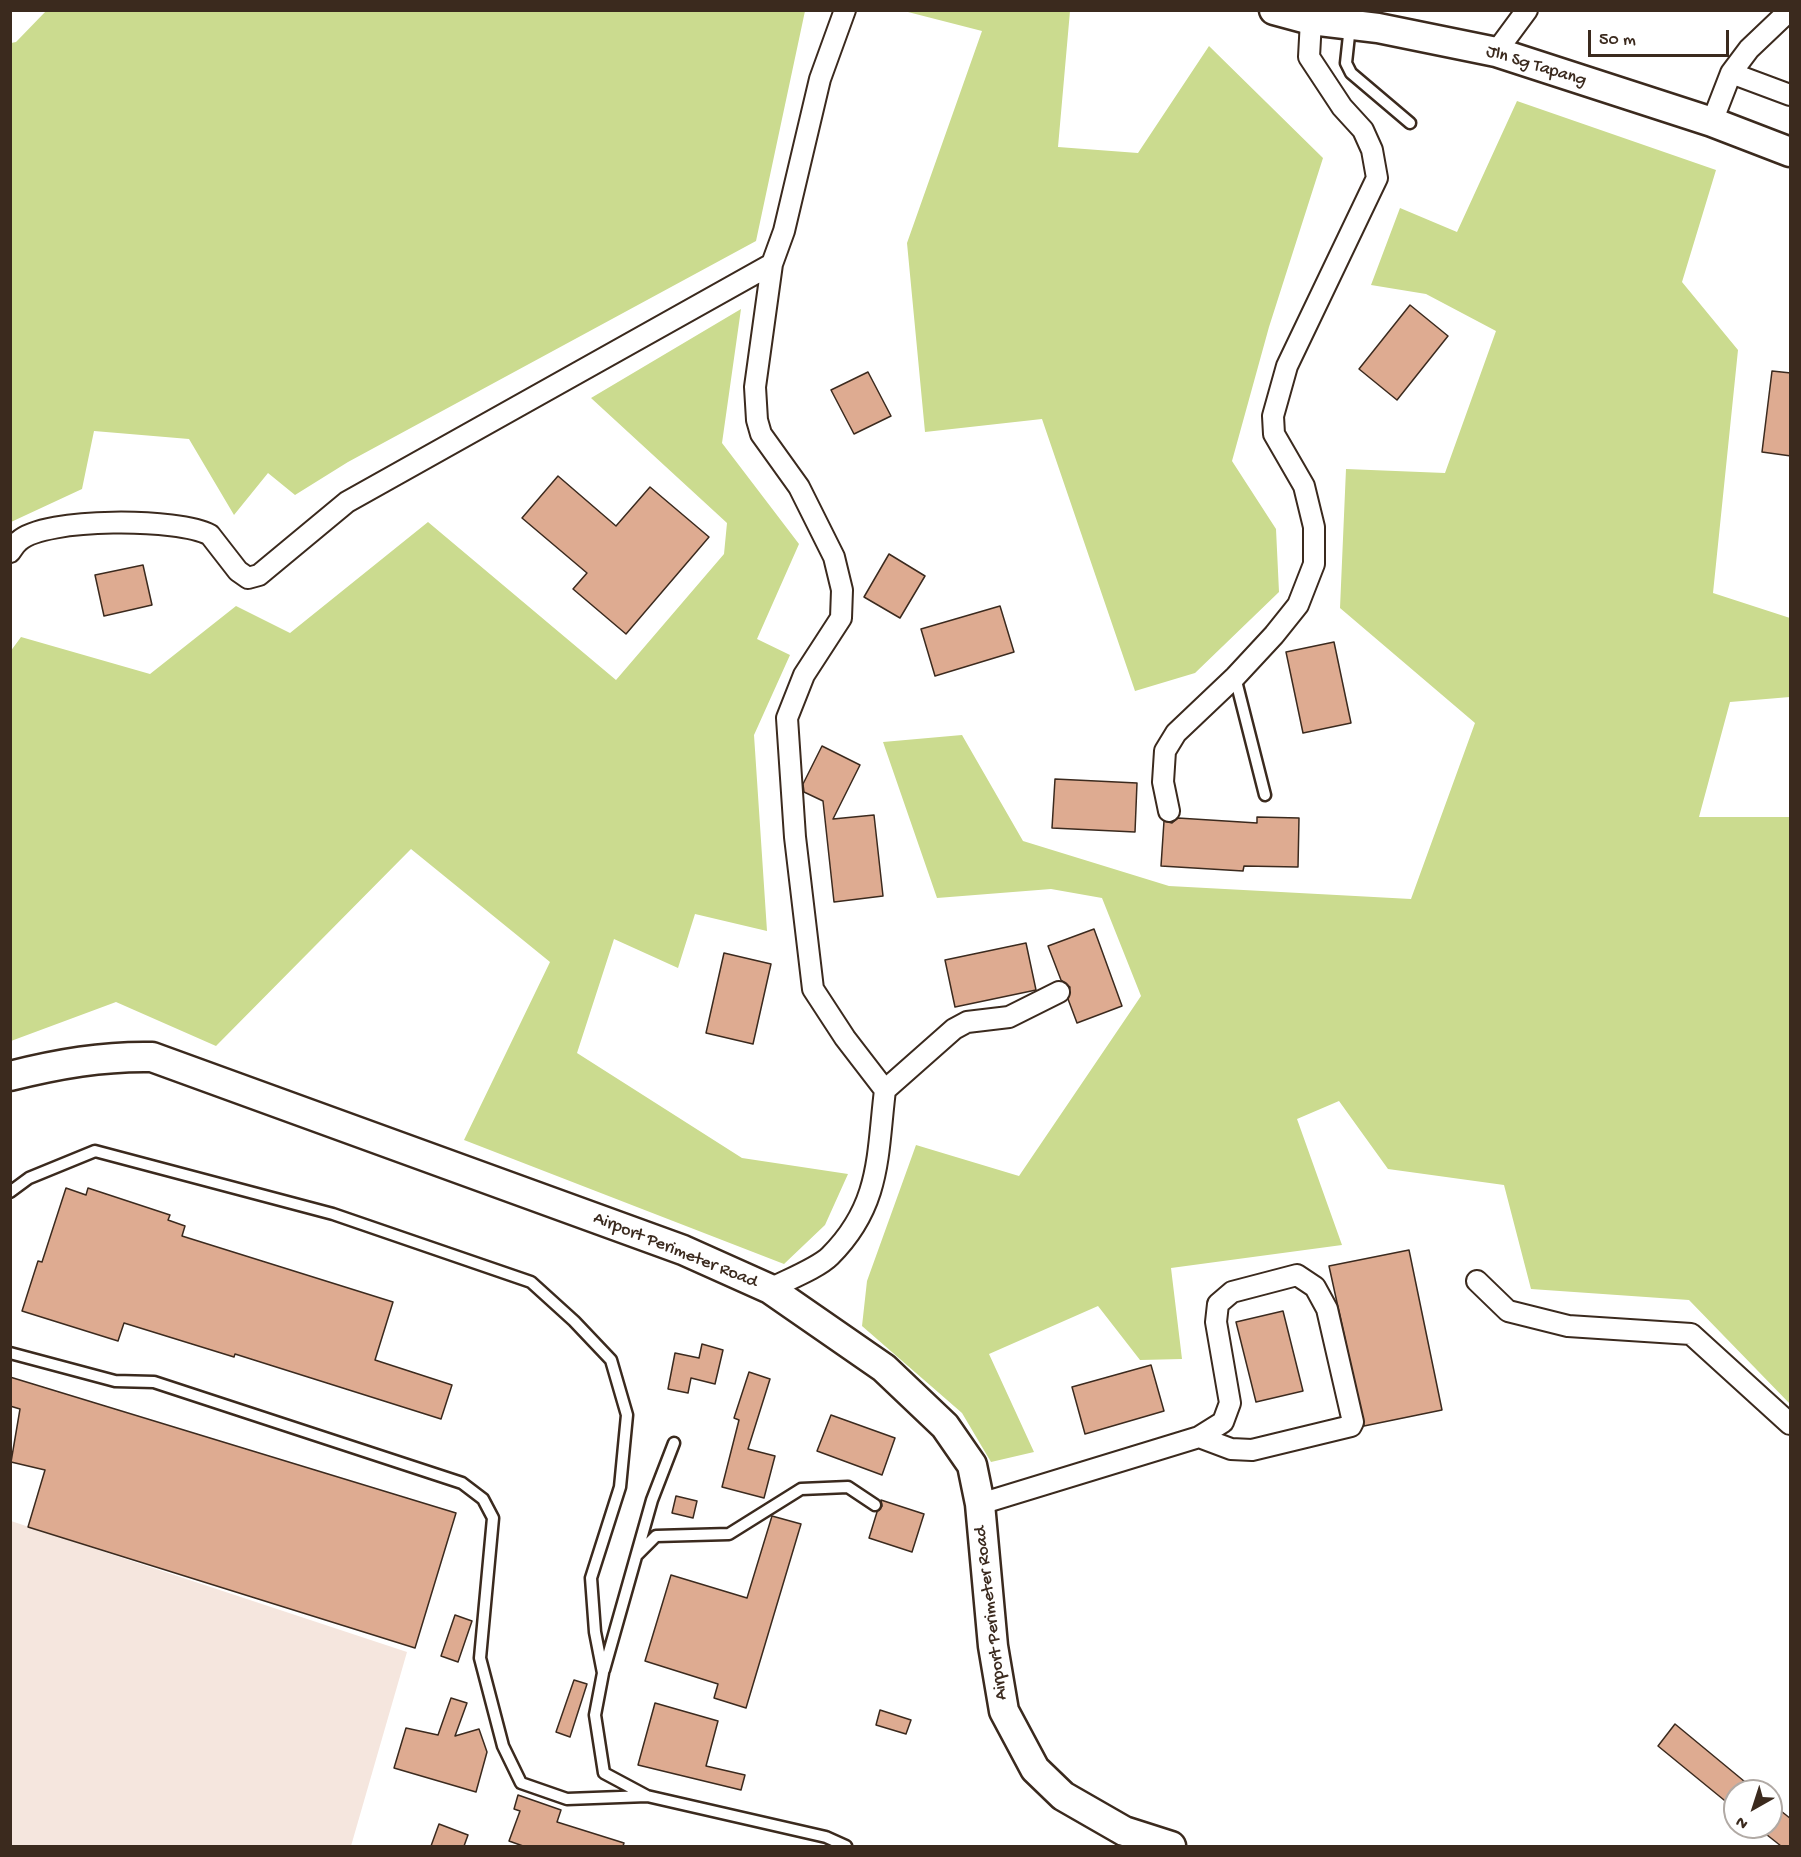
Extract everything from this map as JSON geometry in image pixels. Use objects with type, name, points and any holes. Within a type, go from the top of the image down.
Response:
[{"type":"street","points":[[845,10],[820,79],[784,231],[772,264],[755,387],[757,420],[761,434],[799,487],[834,557],[842,590],[841,618],[804,675],[787,718],[795,837],[813,989],[845,1038],[885,1090]]},
{"type":"street","name":"Jln Sg Tapang","points":[[1274,10],[1311,20],[1350,26],[1377,19],[1496,52],[1712,122],[1791,152]]},
{"type":"street","points":[[1496,52],[1527,10]]},
{"type":"street","points":[[1712,122],[1731,73],[1749,49],[1790,10]]},
{"type":"street","points":[[1169,811],[1163,782],[1165,751],[1176,733],[1235,677],[1298,605],[1314,564],[1314,527],[1304,486],[1274,434],[1273,416],[1287,366],[1377,178],[1372,150],[1363,130],[1342,107],[1309,57],[1311,20]]},
{"type":"street","points":[[1731,73],[1791,95]]},
{"type":"street","points":[[10,552],[20,539],[44,530],[118,522],[161,525],[210,535],[238,571],[248,578],[259,576],[347,502],[772,264]]},
{"type":"street","points":[[770,1289],[830,1257],[866,1208],[875,1181],[885,1090],[961,1025],[1008,1017],[1059,992]]},
{"type":"street","name":"Airport Perimeter Road","points":[[10,1076],[51,1065],[91,1059],[152,1057],[683,1250],[770,1289],[884,1368],[945,1426],[972,1465],[980,1504],[998,1678],[1004,1711],[1035,1769],[1063,1796],[1124,1831],[1171,1846]]},
{"type":"street","points":[[980,1504],[1199,1437],[1223,1422],[1230,1402],[1216,1322],[1218,1304],[1232,1292],[1297,1275],[1315,1287],[1327,1309],[1353,1422],[1351,1426],[1252,1450],[1232,1449],[1199,1437]]},
{"type":"street","points":[[1477,1281],[1508,1311],[1568,1326],[1691,1334],[1791,1424]]},
{"type":"lane","points":[[1350,26],[1346,63],[1351,73],[1410,123]]},
{"type":"lane","points":[[1235,677],[1264,795]]},
{"type":"lane","points":[[10,1192],[29,1178],[95,1151],[333,1214],[531,1282],[574,1320],[611,1360],[627,1415],[620,1487],[591,1578],[595,1632],[603,1673]]},
{"type":"lane","points":[[10,1353],[115,1381],[154,1382],[462,1483],[483,1499],[493,1518],[480,1658],[503,1746],[521,1783],[567,1799],[647,1797],[826,1837],[846,1846]]},
{"type":"lane","points":[[647,1797],[604,1773],[595,1715],[603,1673],[652,1500],[674,1443]]},
{"type":"lane","points":[[638,1555],[656,1536],[729,1534],[801,1489],[848,1487],[875,1505]]},
{"type":"shaded area","points":[[11,1521],[407,1652],[351,1846],[11,1846]]},
{"type":"green space","points":[[47,10],[805,11],[756,241],[348,462],[295,495],[268,473],[234,515],[189,439],[94,431],[82,489],[11,522],[11,43],[16,42]]},
{"type":"green space","points":[[904,11],[1070,11],[1058,147],[1138,153],[1209,46],[1323,158],[1269,327],[1232,461],[1276,529],[1279,592],[1195,673],[1135,691],[1042,419],[925,432],[907,243],[982,31]]},
{"type":"green space","points":[[1517,101],[1716,170],[1682,282],[1738,350],[1713,593],[1790,618],[1790,697],[1730,702],[1699,817],[1790,817],[1790,1404],[1689,1300],[1531,1289],[1504,1185],[1388,1169],[1339,1101],[1297,1119],[1342,1245],[1171,1268],[1182,1359],[1140,1360],[1098,1306],[989,1354],[1034,1452],[991,1462],[962,1413],[862,1326],[867,1281],[916,1145],[1019,1176],[1141,996],[1102,898],[1051,889],[937,898],[883,742],[962,735],[1023,841],[1169,886],[1411,899],[1475,723],[1340,608],[1346,469],[1445,473],[1496,331],[1426,294],[1371,285],[1400,208],[1457,232]]},
{"type":"green space","points":[[741,309],[722,443],[799,544],[757,639],[790,655],[754,735],[767,931],[695,914],[678,968],[614,939],[577,1053],[742,1158],[848,1174],[825,1225],[784,1264],[464,1140],[550,962],[411,849],[216,1046],[116,1002],[11,1041],[10,652],[21,637],[150,674],[236,606],[290,633],[428,522],[616,680],[724,554],[727,523],[591,398]]},
{"type":"building","points":[[1410,305],[1448,336],[1397,400],[1359,369]]},
{"type":"building","points":[[1772,371],[1791,373],[1791,456],[1762,452]]},
{"type":"building","points":[[868,372],[891,416],[854,434],[831,390]]},
{"type":"building","points":[[558,476],[616,526],[650,487],[709,537],[626,634],[573,589],[587,573],[522,518]]},
{"type":"building","points":[[889,554],[925,576],[900,618],[864,597]]},
{"type":"building","points":[[143,565],[152,605],[104,616],[95,575]]},
{"type":"building","points":[[1000,606],[1014,652],[935,676],[921,629]]},
{"type":"building","points":[[1334,642],[1351,723],[1303,733],[1286,652]]},
{"type":"building","points":[[822,746],[860,765],[833,819],[874,815],[883,896],[834,902],[823,801],[804,792],[803,784]]},
{"type":"building","points":[[1055,779],[1137,783],[1135,832],[1052,828]]},
{"type":"building","points":[[1257,817],[1299,818],[1298,867],[1244,866],[1243,871],[1161,866],[1164,821],[1172,823],[1178,818],[1257,823]]},
{"type":"building","points":[[1094,929],[1122,1006],[1077,1023],[1068,999],[1070,987],[1061,980],[1048,946]]},
{"type":"building","points":[[1026,943],[1036,990],[955,1007],[945,960]]},
{"type":"building","points":[[724,953],[771,964],[753,1044],[706,1033]]},
{"type":"building","points":[[66,1188],[86,1195],[88,1188],[170,1215],[168,1220],[185,1226],[182,1236],[393,1302],[375,1360],[452,1385],[441,1419],[235,1354],[234,1357],[124,1323],[118,1341],[22,1311],[38,1261],[42,1262]]},
{"type":"building","points":[[1409,1250],[1442,1410],[1364,1426],[1329,1266]]},
{"type":"building","points":[[1283,1311],[1303,1391],[1256,1402],[1236,1322]]},
{"type":"building","points":[[702,1344],[723,1350],[715,1384],[691,1378],[688,1393],[668,1389],[675,1353],[699,1358]]},
{"type":"building","points":[[1151,1365],[1164,1411],[1085,1434],[1072,1387]]},
{"type":"building","points":[[749,1372],[770,1379],[748,1449],[775,1456],[764,1498],[722,1487],[739,1420],[734,1418]]},
{"type":"building","points":[[10,1377],[456,1513],[415,1648],[28,1527],[45,1470],[11,1462],[20,1409],[10,1406]]},
{"type":"building","points":[[831,1415],[895,1438],[882,1475],[817,1451]]},
{"type":"building","points":[[676,1496],[697,1501],[693,1518],[672,1513]]},
{"type":"building","points":[[881,1500],[924,1514],[912,1552],[869,1538],[877,1512],[882,1506]]},
{"type":"building","points":[[772,1516],[801,1524],[746,1708],[714,1698],[718,1684],[645,1661],[671,1575],[747,1598]]},
{"type":"building","points":[[455,1615],[472,1621],[458,1662],[441,1656]]},
{"type":"building","points":[[574,1680],[587,1684],[570,1737],[556,1732]]},
{"type":"building","points":[[451,1698],[467,1703],[455,1736],[479,1729],[487,1752],[476,1792],[394,1768],[406,1728],[438,1735]]},
{"type":"building","points":[[655,1703],[718,1721],[706,1766],[745,1775],[741,1790],[638,1765]]},
{"type":"building","points":[[880,1710],[911,1720],[906,1734],[876,1725]]},
{"type":"building","points":[[1675,1724],[1741,1779],[1723,1779],[1723,1799],[1658,1746]]},
{"type":"building","points":[[518,1795],[561,1810],[557,1822],[624,1843],[623,1846],[523,1846],[509,1841],[520,1811],[514,1809]]},
{"type":"building","points":[[1783,1813],[1791,1819],[1791,1846],[1781,1846],[1772,1839],[1783,1839]]},
{"type":"building","points":[[439,1824],[468,1835],[464,1846],[431,1846]]}]
